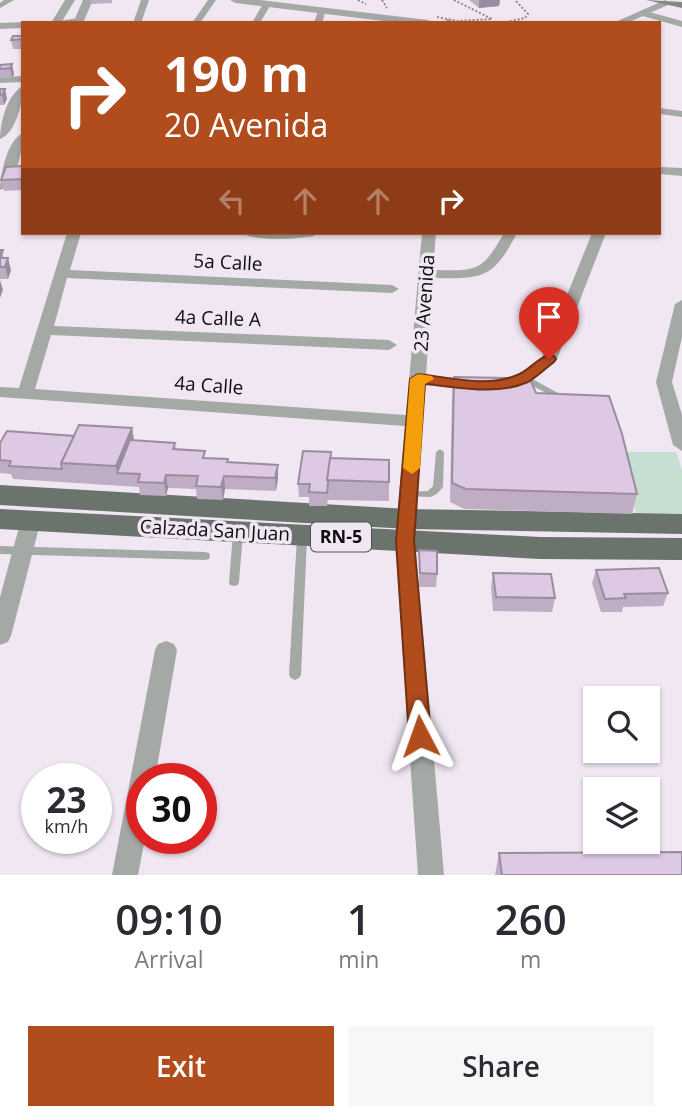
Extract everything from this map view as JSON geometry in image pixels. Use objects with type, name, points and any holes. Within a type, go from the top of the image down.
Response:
[{"type":"main road","points":[[647,6],[682,4]]},
{"type":"main road","name":"Calzada San Juan","points":[[0,495],[408,518],[682,524]]},
{"type":"main road","name":"Calzada San Juan","points":[[0,519],[302,535],[408,518],[540,548],[682,549]]},
{"type":"street","points":[[0,6],[10,0]]},
{"type":"street","points":[[55,21],[70,0]]},
{"type":"street","points":[[78,21],[88,0]]},
{"type":"street","points":[[138,21],[145,0]]},
{"type":"street","points":[[197,21],[212,0]]},
{"type":"street","points":[[235,0],[431,20]]},
{"type":"street","points":[[257,21],[267,4]]},
{"type":"street","points":[[623,21],[647,6],[682,24]]},
{"type":"street","points":[[319,21],[322,10]]},
{"type":"street","points":[[0,26],[21,25]]},
{"type":"street","points":[[0,80],[21,79]]},
{"type":"street","points":[[0,135],[21,94]]},
{"type":"street","points":[[661,111],[682,114]]},
{"type":"street","points":[[0,186],[21,144]]},
{"type":"street","points":[[661,171],[682,172]]},
{"type":"street","points":[[26,393],[73,235]]},
{"type":"street","name":"23 Avenida","points":[[429,235],[408,518],[431,875]]},
{"type":"street","points":[[425,274],[473,272],[487,267],[495,260],[509,235]]},
{"type":"street","points":[[418,379],[485,385],[524,378],[549,359],[598,235]]},
{"type":"street","name":"5a Calle","points":[[62,274],[392,289]]},
{"type":"street","points":[[682,304],[677,339],[664,382],[676,407],[682,444]]},
{"type":"street","name":"4a Calle A","points":[[45,330],[389,345]]},
{"type":"street","name":"4a Calle","points":[[0,392],[415,421]]},
{"type":"street","points":[[0,636],[31,520]]},
{"type":"street","points":[[145,763],[166,650]]},
{"type":"street","points":[[125,875],[129,854]]},
{"type":"lane","points":[[524,378],[578,405]]},
{"type":"lane","points":[[408,518],[438,487],[440,452]]},
{"type":"lane","points":[[234,582],[238,532]]},
{"type":"lane","points":[[295,675],[302,535]]},
{"type":"lane","points":[[0,550],[205,556]]},
{"type":"path","points":[[382,0],[383,16]]},
{"type":"path","points":[[431,20],[492,19],[454,0]]},
{"type":"path","points":[[512,21],[526,18],[528,14],[515,0]]},
{"type":"path","points":[[444,19],[450,21]]},
{"type":"green space","points":[[620,452],[676,452],[682,470],[682,517],[637,517]]},
{"type":"building","points":[[13,36],[21,36],[21,39],[11,40]]},
{"type":"building","points":[[12,64],[10,68],[0,69],[0,65]]},
{"type":"building","points":[[21,166],[21,179],[1,180],[6,167]]},
{"type":"building","points":[[0,258],[8,258],[5,267],[0,267]]},
{"type":"building","points":[[528,375],[536,393],[609,396],[637,494],[466,489],[452,483],[454,377],[508,378]]},
{"type":"building","points":[[79,425],[132,428],[116,466],[61,463]]},
{"type":"building","points":[[7,431],[74,436],[61,463],[62,469],[9,466],[11,461],[0,460],[0,443]]},
{"type":"building","points":[[130,440],[175,443],[173,449],[205,451],[203,458],[278,465],[275,478],[224,476],[221,487],[196,486],[198,476],[166,475],[164,483],[138,482],[140,474],[117,473]]},
{"type":"building","points":[[303,451],[331,452],[327,493],[309,492],[310,484],[298,484]]},
{"type":"building","points":[[330,458],[389,460],[389,482],[327,480]]},
{"type":"building","points":[[419,550],[437,551],[437,574],[420,573]]},
{"type":"building","points":[[659,568],[668,593],[624,594],[626,598],[605,599],[596,570]]},
{"type":"building","points":[[493,573],[551,574],[555,598],[496,597]]},
{"type":"building","points":[[682,852],[682,875],[502,875],[499,853],[660,854]]},
{"type":"slow traffic","points":[[412,468],[418,379],[427,379]]},
{"type":"route","points":[[420,736],[405,541],[418,379],[478,385],[514,382],[532,373],[549,359]]}]
